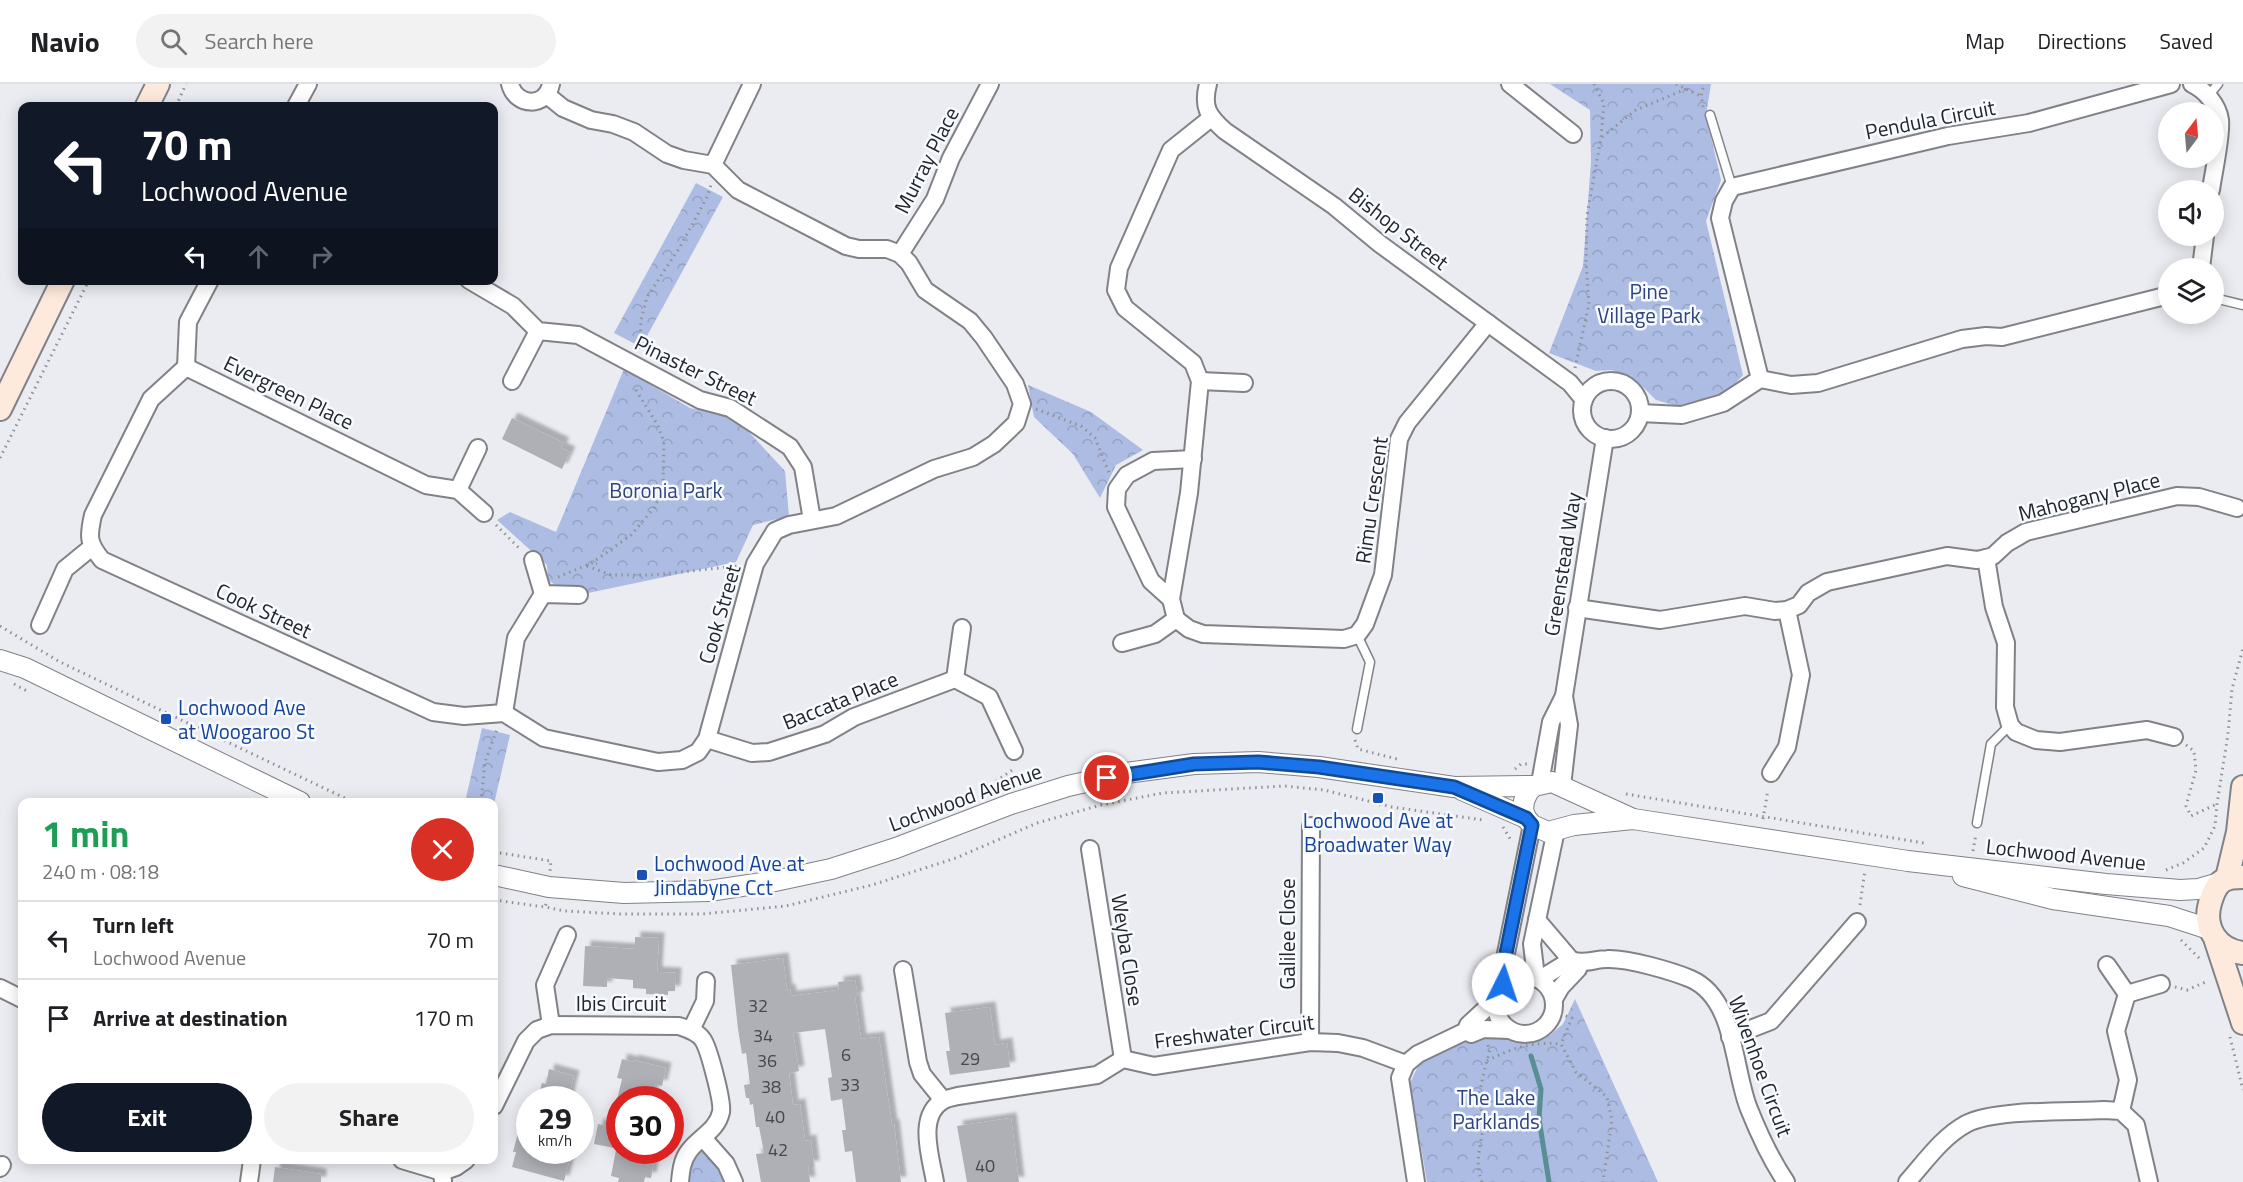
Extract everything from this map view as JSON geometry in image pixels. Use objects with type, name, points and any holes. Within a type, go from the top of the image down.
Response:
[{"type":"main road","points":[[149,102],[158,84]]},
{"type":"main road","points":[[0,409],[61,285]]},
{"type":"main road","points":[[2243,787],[2230,879],[2209,906],[2213,935],[2243,1023]]},
{"type":"main road","points":[[2213,935],[2227,949],[2243,953]]},
{"type":"street","points":[[299,102],[308,84]]},
{"type":"street","points":[[510,84],[516,96],[528,102],[541,99],[549,89],[563,108],[591,120],[613,124],[634,132],[667,154],[715,167],[738,190],[846,246],[860,249],[887,249],[900,254],[909,263],[925,290],[970,321],[984,338],[1015,384],[1022,404]]},
{"type":"street","points":[[715,167],[752,84]]},
{"type":"street","name":"Murray Place","points":[[900,254],[935,199],[951,158],[990,84]]},
{"type":"street","points":[[1208,84],[1204,99],[1211,118],[1171,150],[1119,268],[1116,290],[1125,308],[1193,363],[1200,381],[1189,493],[1171,599],[1176,619],[1189,629],[1203,634],[1344,639],[1357,635]]},
{"type":"street","points":[[1510,84],[1573,134]]},
{"type":"street","name":"Pendula Circuit","points":[[1732,187],[1948,136],[2029,123],[2171,84]]},
{"type":"street","points":[[2192,84],[2213,90],[2220,122],[2212,180]]},
{"type":"street","name":"Bishop Street","points":[[1211,118],[1225,132],[1334,206],[1380,244],[1570,383],[1584,400]]},
{"type":"street","points":[[1732,187],[1724,201],[1720,218],[1760,379]]},
{"type":"street","points":[[39,625],[65,569],[92,547],[89,534],[93,515],[151,399],[186,367],[188,322],[207,285]]},
{"type":"street","points":[[477,285],[513,306],[538,331],[512,381]]},
{"type":"street","points":[[1640,413],[1682,415],[1723,403],[1760,379],[1791,385],[1818,383],[1962,339],[2002,337],[2158,298]]},
{"type":"street","name":"Rimu Crescent","points":[[1357,635],[1365,624],[1383,575],[1399,439],[1407,423],[1488,323]]},
{"type":"street","name":"Pinaster Street","points":[[538,331],[578,335],[700,400],[730,408],[790,447],[803,467],[812,520]]},
{"type":"street","name":"Evergreen Place","points":[[186,367],[426,485],[458,490]]},
{"type":"street","points":[[1200,381],[1244,383]]},
{"type":"street","points":[[1608,381],[1628,386],[1639,403],[1640,413],[1636,425],[1628,433],[1617,438],[1596,435],[1584,419],[1582,409],[1584,400],[1589,391],[1598,384],[1608,381]]},
{"type":"street","name":"Cook Street","points":[[707,739],[755,564],[775,531],[789,525],[836,516],[934,469],[973,457],[994,444],[1016,423],[1022,404]]},
{"type":"street","name":"Greenstead Way","points":[[1537,784],[1544,762],[1551,722],[1564,696],[1605,438]]},
{"type":"street","points":[[478,448],[458,490],[484,513]]},
{"type":"street","points":[[1171,599],[1151,581],[1116,507],[1117,489],[1127,475],[1154,462],[1192,459]]},
{"type":"street","name":"Mahogany Place","points":[[1986,558],[1993,556],[2007,543],[2026,532],[2164,499],[2188,496],[2237,508]]},
{"type":"street","name":"Cook Street","points":[[92,547],[102,560],[433,712],[464,716],[504,713]]},
{"type":"street","points":[[1577,608],[1660,620],[1745,606],[1775,611],[1787,610],[1799,605],[1808,593],[1827,582],[1947,556],[1977,560],[1986,558],[1994,607],[2006,643],[2005,707],[2010,725],[2024,737],[2060,742],[2147,730],[2174,737]]},
{"type":"street","points":[[533,560],[543,594],[516,638],[504,713],[544,738],[658,762],[682,760],[698,752],[707,739]]},
{"type":"street","points":[[543,594],[579,595]]},
{"type":"street","points":[[1771,773],[1787,747],[1802,675],[1787,610]]},
{"type":"street","points":[[1122,643],[1155,634],[1176,619]]},
{"type":"street","points":[[962,628],[955,679],[989,697],[1014,751]]},
{"type":"street","points":[[0,647],[25,668]]},
{"type":"street","points":[[0,660],[25,668],[292,798]]},
{"type":"street","name":"Baccata Place","points":[[707,739],[752,753],[769,752],[825,734],[854,717],[955,679]]},
{"type":"street","name":"Greenstead Way","points":[[1564,696],[1569,725],[1565,788]]},
{"type":"street","name":"Lochwood Avenue","points":[[498,876],[549,887],[624,893],[710,891],[776,881],[831,869],[896,848],[979,816],[1068,786],[1126,773],[1194,764],[1258,762],[1309,766],[1454,787],[1552,782],[1633,819]]},
{"type":"street","points":[[1474,1030],[1468,1025],[1496,1000],[1503,984],[1502,973],[1527,850],[1529,822],[1524,801],[1528,792],[1537,784]]},
{"type":"street","name":"Lochwood Avenue","points":[[1454,787],[1548,832],[1633,819],[1908,861],[2106,884],[2180,890],[2198,889],[2230,879]]},
{"type":"street","points":[[1538,978],[1532,944],[1537,920],[1560,829],[1570,819],[1574,810],[1573,800],[1565,788]]},
{"type":"street","name":"Galilee Close","points":[[1310,1042],[1311,826]]},
{"type":"street","name":"Weyba Close","points":[[1090,849],[1123,1059]]},
{"type":"street","name":"Lochwood Avenue","points":[[1908,861],[2053,899],[2169,916],[2213,935]]},
{"type":"street","points":[[1416,1182],[1400,1078],[1406,1064],[1418,1054],[1474,1030],[1510,1030],[1526,1034],[1542,1029],[1558,1003],[1561,987],[1578,969],[1575,961],[1537,920]]},
{"type":"street","points":[[1730,1036],[1771,1021],[1857,922]]},
{"type":"street","name":"Ibis Circuit","points":[[551,1025],[545,985],[567,935]]},
{"type":"street","name":"Wivenhoe Circuit","points":[[1538,978],[1575,961],[1607,958],[1624,960],[1693,980],[1706,988],[1720,1007],[1730,1036],[1748,1107],[1786,1182]]},
{"type":"street","points":[[2107,964],[2127,994]]},
{"type":"street","points":[[903,970],[918,1062],[922,1074],[943,1100]]},
{"type":"street","points":[[1503,984],[1519,976],[1538,978],[1549,988],[1558,1003]]},
{"type":"street","name":"Ibis Circuit","points":[[691,1030],[705,1001],[705,981]]},
{"type":"street","points":[[2127,994],[2162,984]]},
{"type":"street","points":[[0,988],[18,997]]},
{"type":"street","points":[[2121,1111],[2128,1080],[2116,1031],[2127,994]]},
{"type":"street","points":[[1496,1000],[1498,1017],[1510,1030]]},
{"type":"street","name":"Ibis Circuit","points":[[498,1098],[526,1041],[537,1030],[551,1025],[679,1026],[691,1030],[703,1040],[721,1096],[721,1112],[714,1129],[689,1150],[682,1164],[680,1182]]},
{"type":"street","name":"Freshwater Circuit","points":[[1123,1059],[1154,1066],[1310,1042],[1338,1043],[1363,1048],[1406,1064]]},
{"type":"street","points":[[935,1182],[927,1132],[932,1114],[943,1100],[1097,1075],[1123,1059]]},
{"type":"street","points":[[1907,1182],[1949,1136],[1968,1123],[1992,1116],[2104,1110],[2121,1111],[2136,1125],[2149,1182]]},
{"type":"street","points":[[704,1138],[726,1164],[734,1182]]},
{"type":"street","points":[[249,1182],[251,1164]]},
{"type":"street","points":[[411,1164],[442,1177],[460,1164]]},
{"type":"lane","points":[[1710,115],[1732,187]]},
{"type":"lane","points":[[2224,300],[2243,304]]},
{"type":"lane","points":[[1357,635],[1370,662],[1357,729]]},
{"type":"lane","points":[[1977,823],[1991,744],[2010,725]]},
{"type":"path","points":[[178,102],[186,84]]},
{"type":"path","points":[[1570,383],[1580,351],[1589,304],[1586,262],[1587,215],[1601,138],[1604,104],[1594,84]]},
{"type":"path","points":[[1676,84],[1701,96]]},
{"type":"path","points":[[1601,138],[1636,111],[1686,89]]},
{"type":"path","points":[[543,594],[559,576],[586,565],[631,535],[655,507],[663,487],[664,442],[657,424],[636,390],[641,320],[648,297],[680,247],[707,197],[715,167]]},
{"type":"path","points":[[0,458],[77,309],[87,285]]},
{"type":"path","points":[[1022,404],[1081,426],[1095,438],[1117,489]]},
{"type":"path","points":[[484,513],[533,560]]},
{"type":"path","points":[[586,565],[611,575],[653,575],[755,564]]},
{"type":"path","points":[[0,626],[60,662],[345,798]]},
{"type":"path","points":[[2183,863],[2204,848],[2215,826],[2229,734],[2232,689],[2243,648]]},
{"type":"path","points":[[481,798],[485,762],[504,713]]},
{"type":"path","points":[[1357,729],[1355,741],[1358,749],[1406,760]]},
{"type":"path","points":[[2174,737],[2194,751],[2196,770],[2186,806],[2191,816],[2217,804]]},
{"type":"path","points":[[979,816],[988,788],[1014,771],[1018,762],[1014,751]]},
{"type":"path","points":[[1512,771],[1521,764],[1544,762]]},
{"type":"path","points":[[1759,837],[1771,773]]},
{"type":"path","points":[[1037,823],[1101,805],[1163,793],[1284,786],[1324,790],[1392,807],[1490,821]]},
{"type":"path","points":[[1625,794],[1930,844]]},
{"type":"path","points":[[1499,822],[1515,846],[1527,850]]},
{"type":"path","points":[[1962,849],[1973,851],[1977,823]]},
{"type":"path","points":[[1857,922],[1867,855]]},
{"type":"path","points":[[498,901],[545,907]]},
{"type":"path","points":[[2162,984],[2187,990],[2213,979]]},
{"type":"path","points":[[1558,1003],[1560,1014],[1572,1018],[1561,1044]]},
{"type":"path","points":[[1474,1030],[1490,1050],[1480,1095],[1483,1114],[1482,1136],[1477,1155],[1482,1182]]},
{"type":"path","points":[[1487,1061],[1508,1050],[1544,1042],[1561,1044]]},
{"type":"path","points":[[1561,1044],[1576,1072],[1606,1097],[1612,1119],[1603,1182]]},
{"type":"green space","name":"Pine Village Park","points":[[1550,84],[1711,84],[1706,115],[1721,180],[1706,221],[1743,375],[1730,389],[1710,400],[1677,406],[1656,400],[1644,388],[1612,370],[1596,371],[1549,353],[1583,266],[1591,162],[1590,110]]},
{"type":"green space","points":[[696,183],[723,197],[641,347],[614,333]]},
{"type":"green space","name":"Boronia Park","points":[[624,369],[690,408],[724,416],[747,430],[785,471],[789,516],[753,525],[736,562],[588,593],[561,589],[548,580],[547,565],[497,520],[510,512],[556,532]]},
{"type":"green space","points":[[1028,385],[1091,412],[1143,450],[1116,465],[1100,498],[1073,454],[1034,417]]},
{"type":"green space","points":[[482,728],[510,735],[495,798],[466,798]]},
{"type":"green space","name":"The Lake Parklands","points":[[1575,999],[1658,1182],[1427,1182],[1410,1083],[1418,1066],[1430,1057],[1481,1036],[1503,1035],[1525,1040],[1550,1035],[1563,1024]]},
{"type":"green space","points":[[703,1138],[734,1182],[680,1182]]},
{"type":"building","points":[[512,418],[564,443],[561,448],[570,452],[562,469],[502,439]]},
{"type":"building","points":[[635,937],[659,938],[657,972],[676,973],[675,991],[668,991],[668,995],[646,994],[646,989],[633,988],[633,980],[607,978],[607,987],[583,986],[585,946],[635,949]]},
{"type":"building","points":[[783,958],[787,990],[790,989],[791,996],[839,990],[838,982],[855,980],[861,1039],[879,1037],[901,1182],[856,1182],[852,1151],[845,1152],[842,1130],[846,1130],[842,1099],[831,1101],[828,1078],[832,1077],[825,1029],[793,1033],[799,1071],[789,1073],[793,1105],[800,1104],[805,1141],[811,1140],[814,1166],[808,1166],[810,1182],[761,1182],[756,1154],[764,1153],[759,1127],[756,1127],[753,1104],[750,1105],[749,1098],[746,1098],[744,1085],[750,1084],[746,1053],[742,1054],[738,1029],[731,965]]},
{"type":"building","points":[[990,1007],[995,1045],[1007,1043],[1010,1067],[950,1075],[946,1051],[950,1051],[945,1013]]},
{"type":"building","points":[[622,1059],[666,1068],[662,1086],[655,1084],[654,1086],[620,1086],[622,1079],[617,1078]]},
{"type":"building","points":[[549,1069],[574,1076],[572,1086],[541,1086],[542,1083],[546,1084]]},
{"type":"building","points":[[1011,1118],[1019,1182],[967,1182],[957,1126]]},
{"type":"building","points":[[598,1124],[606,1126],[606,1146],[594,1144]]},
{"type":"building","points":[[516,1152],[516,1164],[568,1164],[564,1181],[512,1167]]},
{"type":"building","points":[[613,1164],[654,1164],[651,1178],[645,1177],[644,1182],[618,1182],[619,1178],[611,1176]]},
{"type":"building","points":[[275,1167],[321,1174],[321,1182],[273,1182]]},
{"type":"waterway","points":[[1531,1056],[1541,1089],[1539,1119],[1549,1182]]},
{"type":"place","name":"Lochwood Ave at Woogaroo St","points":[[166,719]]},
{"type":"place","name":"Lochwood Ave at Broadwater Way","points":[[1378,798]]},
{"type":"place","name":"Lochwood Ave at Jindabyne Cct","points":[[642,875]]},
{"type":"route","points":[[1107,778],[1126,773],[1194,764],[1258,762],[1319,767],[1454,787],[1526,818],[1532,825],[1502,973],[1503,984]]}]
